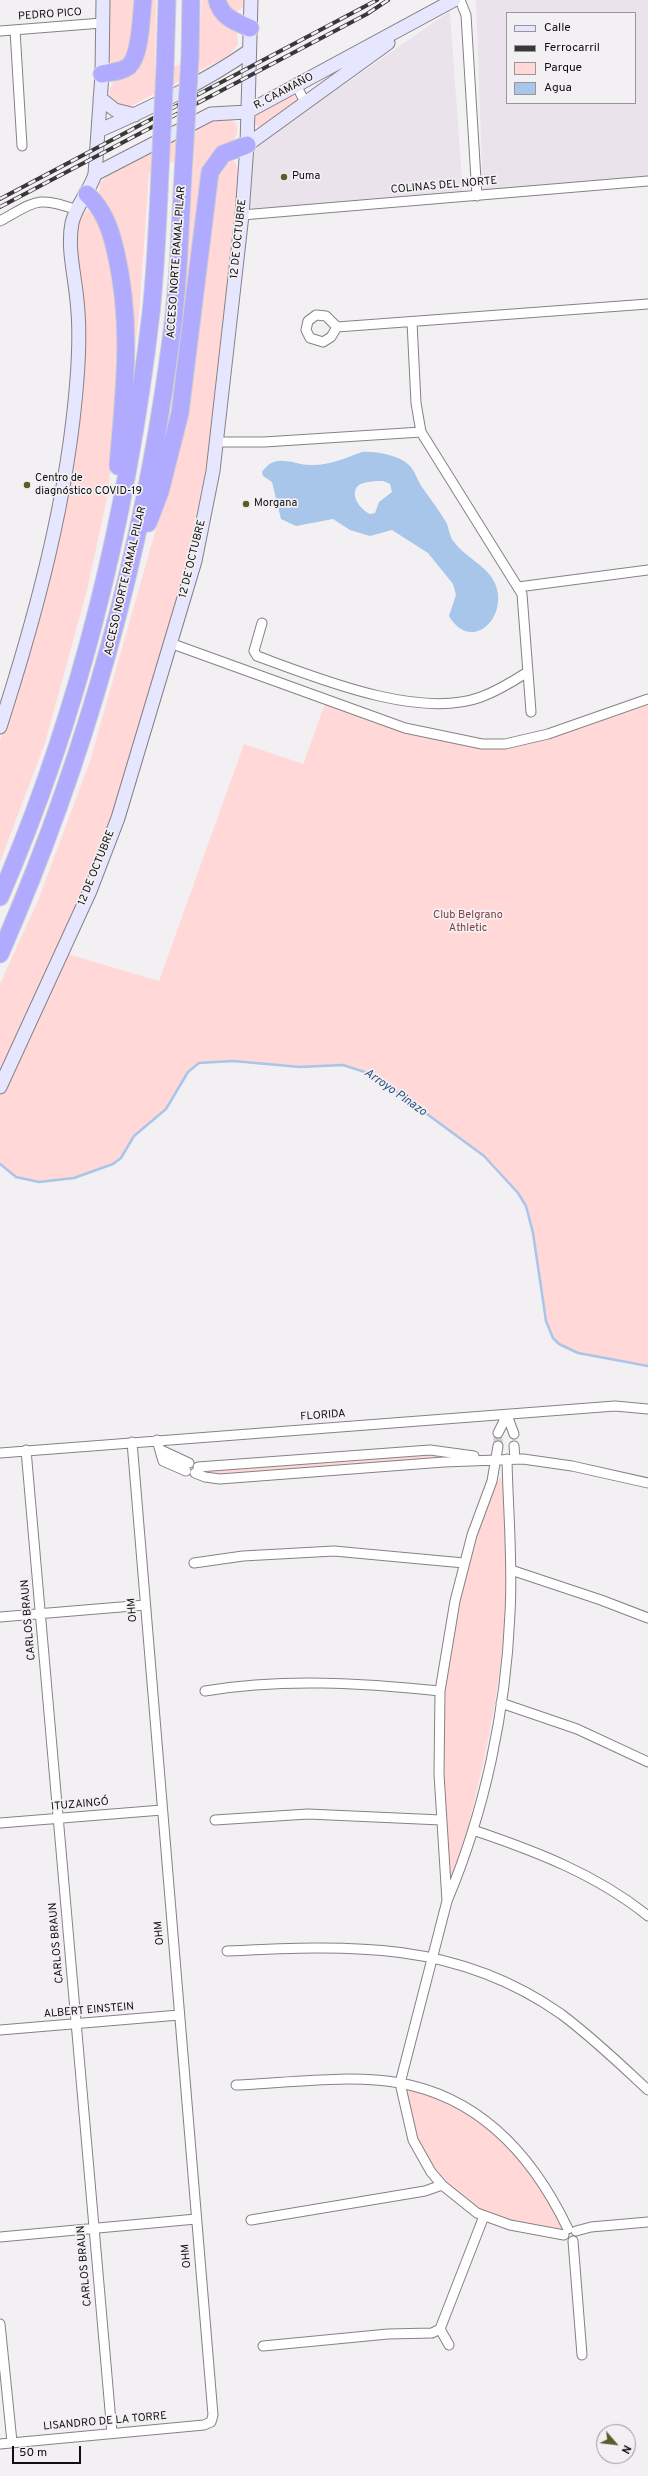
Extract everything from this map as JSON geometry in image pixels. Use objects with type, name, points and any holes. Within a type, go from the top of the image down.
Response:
[{"type":"highway","points":[[102,74],[122,70],[133,61],[137,53],[143,0]]},
{"type":"highway","name":"ACCESO NORTE RAMAL PILAR","points":[[0,897],[56,751],[80,670],[111,551],[143,376],[152,297],[160,171],[168,0]]},
{"type":"highway","name":"ACCESO NORTE RAMAL PILAR","points":[[0,954],[44,850],[72,772],[106,665],[128,578],[156,438],[170,346],[184,158],[190,57],[191,0]]},
{"type":"highway","points":[[217,0],[221,11],[228,18],[250,28]]},
{"type":"highway","points":[[128,578],[160,492],[180,413],[210,172],[223,154],[247,145]]},
{"type":"highway","points":[[87,194],[96,202],[102,212],[114,244],[122,282],[127,327],[124,404],[111,551]]},
{"type":"street","points":[[0,727],[34,614],[54,529],[70,437],[77,380],[79,335],[70,243],[72,223],[77,210],[87,194],[95,174],[102,74],[103,0]]},
{"type":"street","name":"12 DE OCTUBRE","points":[[0,1087],[103,856],[118,818],[195,561],[217,442],[242,215],[247,145],[251,0]]},
{"type":"street","name":"R. CAAMAÑO","points":[[95,174],[211,114],[247,112],[454,0]]},
{"type":"street","points":[[460,0],[466,15],[477,196]]},
{"type":"street","name":"R. CAAMAÑO","points":[[247,145],[324,91],[425,16]]},
{"type":"street","name":"PEDRO PICO","points":[[0,31],[102,23]]},
{"type":"street","points":[[15,30],[22,146]]},
{"type":"street","points":[[98,131],[135,115],[233,62],[249,50]]},
{"type":"street","points":[[312,77],[318,82],[324,91]]},
{"type":"street","points":[[296,85],[306,104]]},
{"type":"street","points":[[100,98],[115,110],[135,115]]},
{"type":"street","name":"COLINAS DEL NORTE","points":[[242,215],[648,181]]},
{"type":"street","points":[[0,221],[35,202],[44,200],[77,210]]},
{"type":"street","points":[[337,327],[648,304]]},
{"type":"street","points":[[412,322],[416,403],[421,432],[518,587],[524,604],[526,673],[531,712]]},
{"type":"street","points":[[217,442],[264,442],[421,432]]},
{"type":"street","points":[[518,587],[648,570]]},
{"type":"street","points":[[262,623],[254,652],[257,656],[380,697],[421,703],[462,702],[480,697],[526,673]]},
{"type":"street","points":[[170,643],[405,728],[482,744],[505,744],[548,734],[648,699]]},
{"type":"street","points":[[636,702],[648,702]]},
{"type":"street","name":"FLORIDA","points":[[0,1453],[615,1406],[648,1409]]},
{"type":"street","points":[[498,1433],[507,1415]]},
{"type":"street","points":[[507,1415],[514,1434]]},
{"type":"street","points":[[157,1440],[163,1461],[187,1467]]},
{"type":"street","name":"OHM","points":[[132,1442],[213,2415],[211,2422]]},
{"type":"street","points":[[498,1446],[503,1459],[511,1570],[507,1658],[501,1703],[487,1776],[473,1830],[447,1901],[400,2083],[412,2140],[430,2172],[442,2185],[464,2204],[484,2216],[510,2225],[569,2232],[591,2227],[648,2222]]},
{"type":"street","points":[[447,1901],[441,1820],[438,1738],[440,1690],[448,1636],[464,1564],[503,1459],[514,1446]]},
{"type":"street","name":"CARLOS BRAUN","points":[[26,1450],[112,2433]]},
{"type":"street","points":[[503,1459],[212,1479],[197,1470],[211,1467],[430,1450],[503,1459],[532,1460],[572,1466],[648,1483]]},
{"type":"street","points":[[211,1467],[212,1479]]},
{"type":"street","points":[[194,1563],[243,1556],[334,1551],[464,1564]]},
{"type":"street","points":[[511,1570],[601,1600],[648,1618]]},
{"type":"street","points":[[0,1617],[145,1605]]},
{"type":"street","points":[[205,1691],[259,1684],[321,1683],[385,1685],[440,1690]]},
{"type":"street","points":[[501,1703],[578,1729],[648,1762]]},
{"type":"street","name":"ITUZAINGÓ","points":[[0,1823],[162,1810]]},
{"type":"street","points":[[215,1820],[308,1814],[441,1820]]},
{"type":"street","points":[[473,1830],[538,1853],[578,1871],[648,1916]]},
{"type":"street","points":[[227,1951],[347,1948],[433,1956],[495,1977],[540,2001],[576,2026],[648,2090]]},
{"type":"street","name":"ALBERT EINSTEIN","points":[[0,2030],[179,2015]]},
{"type":"street","points":[[236,2085],[314,2081],[400,2083],[462,2107],[484,2121],[510,2143],[529,2162],[542,2180],[569,2232],[577,2237],[573,2241],[582,2355]]},
{"type":"street","points":[[251,2220],[425,2191],[442,2185]]},
{"type":"street","points":[[263,2346],[388,2334],[432,2333],[440,2329],[484,2216]]},
{"type":"street","points":[[0,2236],[196,2219]]},
{"type":"street","points":[[0,2324],[12,2442]]},
{"type":"street","points":[[440,2329],[449,2345]]},
{"type":"street","name":"LISANDRO DE LA TORRE","points":[[0,2444],[204,2425],[211,2422]]},
{"type":"shaded area","points":[[476,0],[648,0],[648,181],[483,195]]},
{"type":"shaded area","points":[[450,11],[463,194],[248,212],[253,148]]},
{"type":"green space","points":[[108,0],[139,0],[131,57],[116,65],[109,60]]},
{"type":"green space","points":[[147,0],[156,0],[155,76],[197,56],[202,0],[212,0],[237,32],[238,45],[228,56],[125,109],[112,102],[110,98],[110,90],[115,81],[121,75]]},
{"type":"green space","points":[[221,0],[245,0],[245,6],[235,13]]},
{"type":"green space","points":[[289,95],[296,97],[298,101],[264,126],[259,127],[255,124],[254,119],[256,115]]},
{"type":"green space","points":[[227,118],[236,123],[237,132],[234,139],[221,150],[184,314],[194,152],[149,173],[139,314],[128,406],[131,329],[99,197],[100,183],[109,174],[206,123]]},
{"type":"green space","points":[[230,159],[236,163],[239,174],[235,243],[211,443],[185,568],[111,822],[68,926],[0,1075],[0,984],[39,898],[90,761],[175,462],[216,171]]},
{"type":"green space","points":[[85,210],[99,213],[121,310],[116,420],[107,499],[87,590],[45,743],[0,862],[0,742],[23,668],[71,460],[76,228],[81,213]]},
{"type":"green space","name":"Club Belgrano Athletic","points":[[326,701],[405,728],[497,745],[648,702],[648,1366],[578,1353],[559,1344],[553,1338],[546,1321],[533,1233],[526,1206],[518,1193],[484,1156],[374,1075],[343,1065],[300,1067],[233,1061],[199,1063],[188,1072],[166,1109],[134,1136],[121,1158],[113,1164],[74,1178],[39,1182],[16,1177],[0,1164],[0,1087],[61,952],[159,981],[244,744],[303,764]]},
{"type":"green space","points":[[438,1454],[438,1458],[214,1475],[213,1473],[215,1470]]},
{"type":"green space","points":[[501,1477],[506,1519],[508,1562],[502,1649],[489,1736],[480,1778],[460,1859],[454,1874],[450,1879],[442,1760],[442,1712],[445,1663],[455,1611],[469,1558],[495,1484]]},
{"type":"green space","points":[[413,2089],[441,2100],[464,2113],[485,2127],[503,2143],[520,2161],[535,2181],[565,2228],[564,2232],[512,2222],[479,2210],[437,2176],[416,2137],[405,2093]]},
{"type":"water","points":[[362,452],[373,452],[392,456],[408,464],[446,522],[454,542],[492,577],[498,594],[498,605],[489,624],[482,629],[474,632],[465,631],[457,626],[449,616],[456,595],[453,584],[428,553],[392,530],[370,536],[350,530],[333,519],[296,526],[281,519],[272,482],[263,476],[262,472],[267,466],[273,462],[280,461],[306,465],[326,464]],"holes":[[[383,481],[390,484],[392,492],[379,502],[375,513],[370,514],[360,506],[356,498],[355,491],[357,487],[363,483]]]},
{"type":"waterway","name":"Arroyo Pinazo","points":[[0,1164],[16,1177],[39,1182],[74,1178],[113,1164],[121,1158],[134,1136],[166,1109],[188,1072],[199,1063],[233,1061],[300,1067],[343,1065],[374,1075],[484,1156],[518,1193],[526,1206],[533,1233],[546,1321],[553,1338],[559,1344],[578,1353],[648,1366]]},
{"type":"tunnel","points":[[498,1433],[498,1446]]},
{"type":"railway","points":[[0,199],[377,0]]},
{"type":"railway","points":[[0,207],[367,14],[388,0]]},
{"type":"place","name":"Puma","points":[[284,177]]},
{"type":"place","name":"Centro de diagnóstico COVID-19","points":[[27,485]]},
{"type":"place","name":"Morgana","points":[[246,504]]}]
